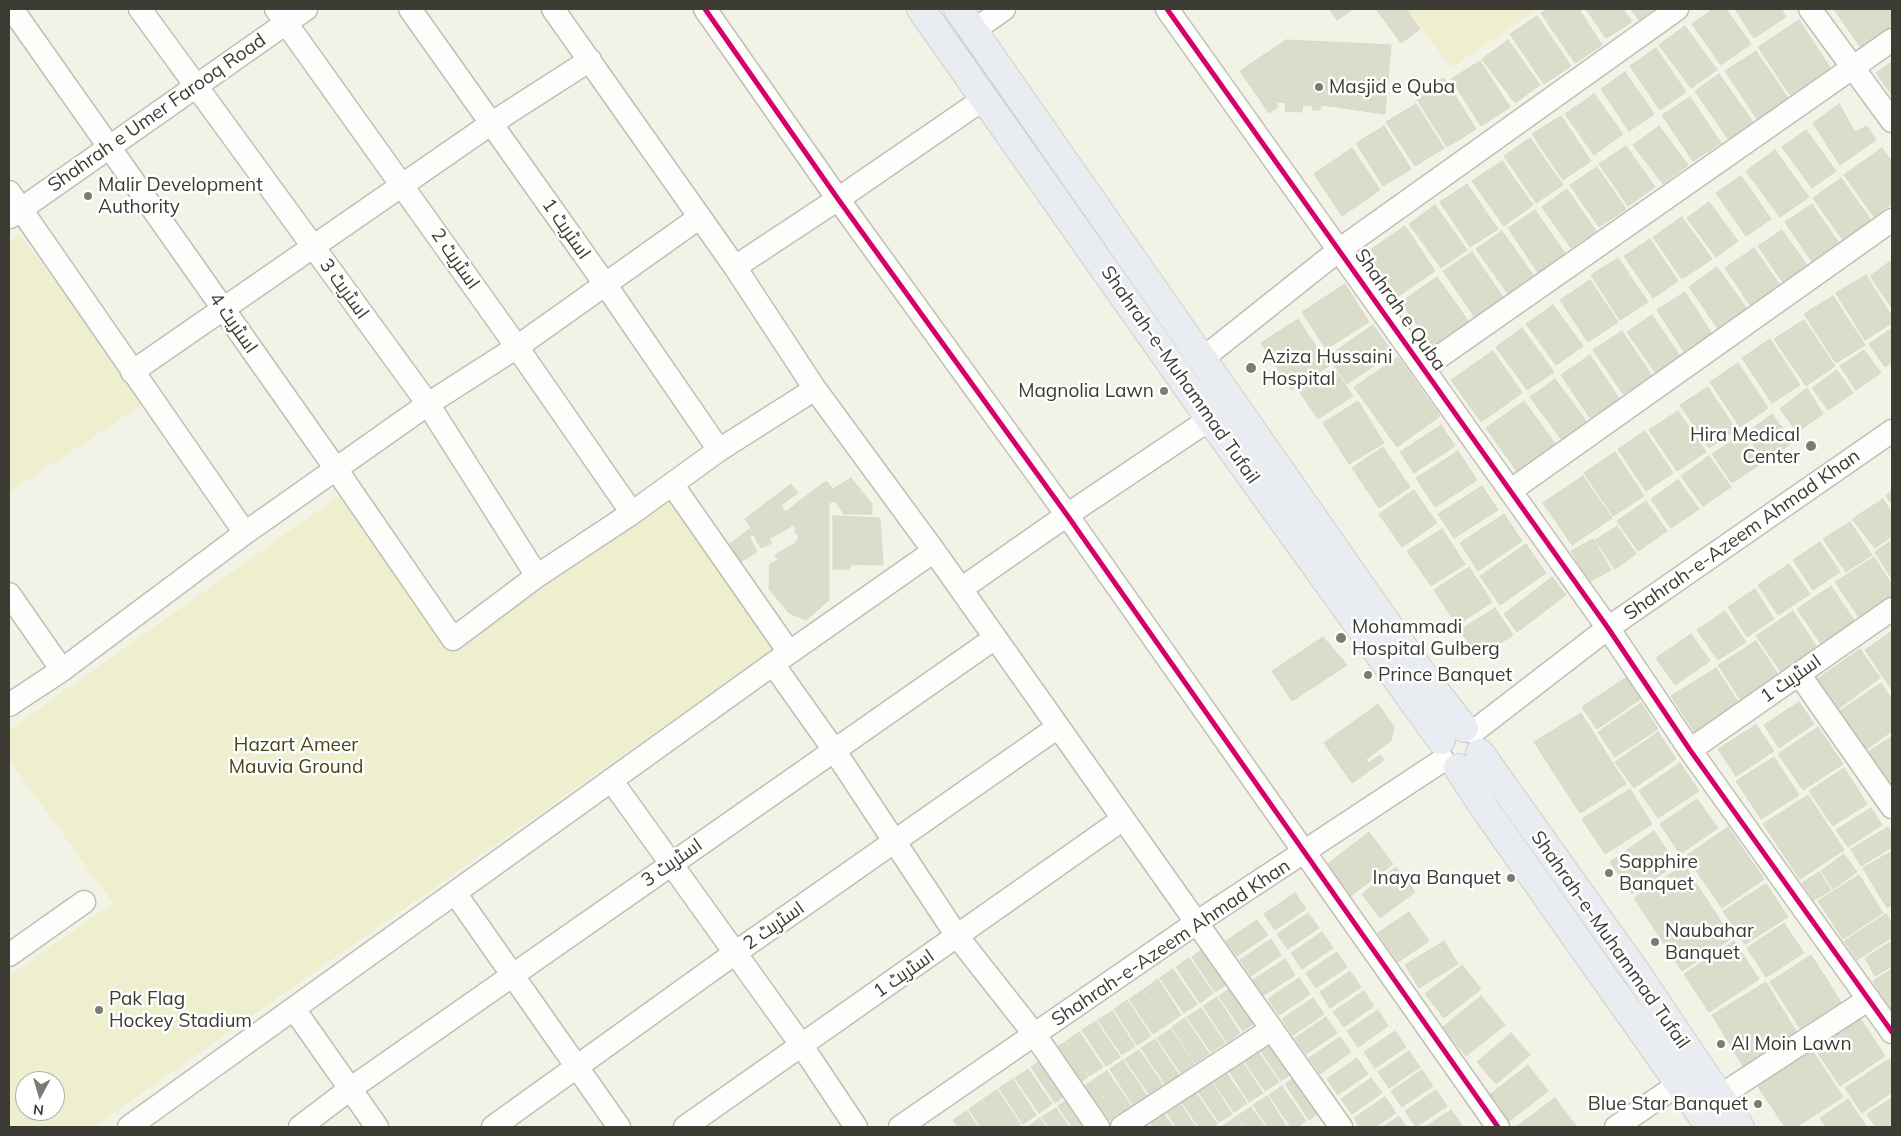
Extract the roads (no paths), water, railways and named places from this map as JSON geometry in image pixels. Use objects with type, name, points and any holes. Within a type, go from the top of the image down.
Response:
[{"type":"main road","name":"Shahrah-e-Muhammad Tufail","points":[[921,9],[1210,419],[1460,747],[1638,975],[1709,1111]]},
{"type":"main road","name":"Shahrah-e-Muhammad Tufail","points":[[958,9],[1425,678],[1460,747],[1491,817],[1679,1084],[1709,1111],[1740,1127]]},
{"type":"street","name":"اسٹریٹ 4","points":[[12,9],[336,469],[453,639],[537,576]]},
{"type":"street","name":"اسٹریٹ 3","points":[[140,9],[428,404],[537,576]]},
{"type":"street","name":"Shahrah e Umer Farooq Road","points":[[13,206],[110,147],[197,86],[281,16],[306,9]]},
{"type":"street","name":"اسٹریٹ 1","points":[[410,9],[605,284],[719,450]]},
{"type":"street","points":[[553,9],[700,217],[815,389],[934,551],[1272,1029],[1331,1124]]},
{"type":"street","points":[[705,9],[838,199],[1067,515],[1498,1127]]},
{"type":"street","points":[[973,31],[1004,9]]},
{"type":"street","name":"Shahrah e Quba","points":[[1167,9],[1608,628],[1690,750],[1892,1032]]},
{"type":"street","points":[[1202,360],[1339,250],[1677,9]]},
{"type":"street","points":[[1810,9],[1892,121]]},
{"type":"street","name":"اسٹریٹ 2","points":[[281,16],[517,347],[632,513]]},
{"type":"street","points":[[1423,368],[1892,40]]},
{"type":"street","points":[[132,372],[492,123],[590,60]]},
{"type":"street","points":[[734,267],[838,199],[985,98]]},
{"type":"street","points":[[13,206],[245,533]]},
{"type":"street","points":[[9,705],[62,670],[245,533],[428,404],[517,347],[700,217]]},
{"type":"street","points":[[1510,491],[1892,220]]},
{"type":"street","points":[[537,576],[632,513],[719,450],[815,389]]},
{"type":"street","points":[[961,589],[1210,419]]},
{"type":"street","name":"Shahrah-e-Azeem Ahmad Khan","points":[[900,1127],[1196,923],[1304,853],[1460,747],[1608,628],[1892,431]]},
{"type":"street","points":[[672,484],[781,658],[834,750],[894,842],[957,936],[1036,1035],[1098,1127]]},
{"type":"street","points":[[135,1125],[611,780],[934,551]]},
{"type":"street","points":[[9,594],[62,670]]},
{"type":"street","name":"اسٹریٹ 1","points":[[1690,750],[1892,609]]},
{"type":"street","name":"اسٹریٹ 3","points":[[300,1127],[350,1088],[995,638]]},
{"type":"street","points":[[1799,674],[1892,807]]},
{"type":"street","name":"اسٹریٹ 2","points":[[493,1127],[1058,726]]},
{"type":"street","points":[[611,780],[802,1046],[856,1127]]},
{"type":"street","name":"اسٹریٹ 1","points":[[685,1127],[1123,819]]},
{"type":"street","points":[[455,893],[619,1127]]},
{"type":"street","points":[[9,955],[84,902]]},
{"type":"street","points":[[1709,1111],[1868,999]]},
{"type":"street","points":[[294,1008],[377,1127]]},
{"type":"street","points":[[1122,1127],[1272,1029]]},
{"type":"street","points":[[1616,1127],[1679,1084]]},
{"type":"place","name":"Masjid e Quba","points":[[1319,87]]},
{"type":"place","name":"Malir Development Authority","points":[[88,196]]},
{"type":"place","name":"Aziza Hussaini Hospital","points":[[1251,368]]},
{"type":"place","name":"Magnolia Lawn","points":[[1164,391]]},
{"type":"place","name":"Hira Medical Center","points":[[1811,446]]},
{"type":"place","name":"Mohammadi Hospital Gulberg","points":[[1341,638]]},
{"type":"place","name":"Prince Banquet","points":[[1368,675]]},
{"type":"place","name":"Sapphire Banquet","points":[[1609,873]]},
{"type":"place","name":"Inaya Banquet","points":[[1511,878]]},
{"type":"place","name":"Naubahar Banquet","points":[[1655,942]]},
{"type":"place","name":"Pak Flag Hockey Stadium","points":[[99,1010]]},
{"type":"place","name":"Al Moin Lawn","points":[[1721,1044]]},
{"type":"place","name":"Blue Star Banquet","points":[[1758,1104]]},
{"type":"park label","name":"Hazart Ameer Mauvia Ground","points":[[296,756]]}]
